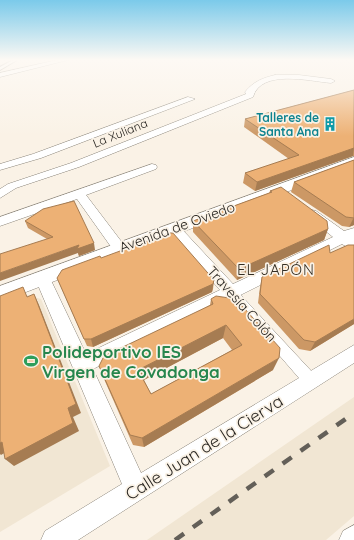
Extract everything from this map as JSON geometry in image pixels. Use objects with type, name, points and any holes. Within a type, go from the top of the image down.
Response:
[{"type":"street","name":"La Xuliana","points":[[0,194],[12,186],[74,165],[250,95],[250,92],[255,85]]},
{"type":"street","name":"La Xuliana","points":[[0,167],[37,156],[191,99]]},
{"type":"street","name":"Avenida de Oviedo","points":[[0,294],[173,228],[284,194],[354,161]]},
{"type":"street","points":[[0,222],[152,167]]},
{"type":"street","points":[[79,194],[119,248]]},
{"type":"street","points":[[300,206],[350,238]]},
{"type":"street","name":"Travesía Colón","points":[[173,228],[310,380]]},
{"type":"street","points":[[81,365],[231,292],[350,238]]},
{"type":"street","points":[[43,278],[136,489]]},
{"type":"street","name":"Calle Juan de la Cierva","points":[[54,540],[354,353]]},
{"type":"shaded area","points":[[27,295],[41,299],[110,466],[0,532],[0,305]]},
{"type":"shaded area","points":[[354,397],[354,516],[326,540],[147,540]]},
{"type":"building","points":[[354,90],[354,148],[257,182],[245,173],[299,155],[245,119]]},
{"type":"building","points":[[354,160],[354,218],[346,217],[294,182]]},
{"type":"building","points":[[281,187],[327,221],[328,229],[239,269],[193,221],[272,192],[270,191]]},
{"type":"building","points":[[74,201],[94,243],[77,249],[79,245],[0,273],[0,254],[53,237],[25,221],[43,209]]},
{"type":"building","points":[[169,233],[173,233],[214,280],[213,284],[91,339],[84,339],[57,278],[62,270],[100,256],[101,258]]},
{"type":"building","points":[[329,245],[330,253],[348,245],[354,245],[354,319],[315,342],[304,340],[260,294],[262,277]]},
{"type":"building","name":"Polideportivo IES Virgen de Covadonga","points":[[23,287],[27,297],[34,294],[76,404],[68,408],[73,423],[5,459],[2,442],[0,443],[0,296]]},
{"type":"building","points":[[216,296],[236,299],[280,348],[279,358],[142,438],[130,435],[99,366],[104,356],[213,304],[211,299]],"holes":[[[226,325],[242,345],[151,394],[138,370]]]},
{"type":"railway","points":[[175,540],[354,413]]},
{"type":"place","name":"Talleres de Santa Ana","points":[[330,124]]},
{"type":"place","name":"Polideportivo IES Virgen de Covadonga","points":[[31,361]]},
{"type":"district","name":"EL JAPÓN","points":[[276,269]]}]
